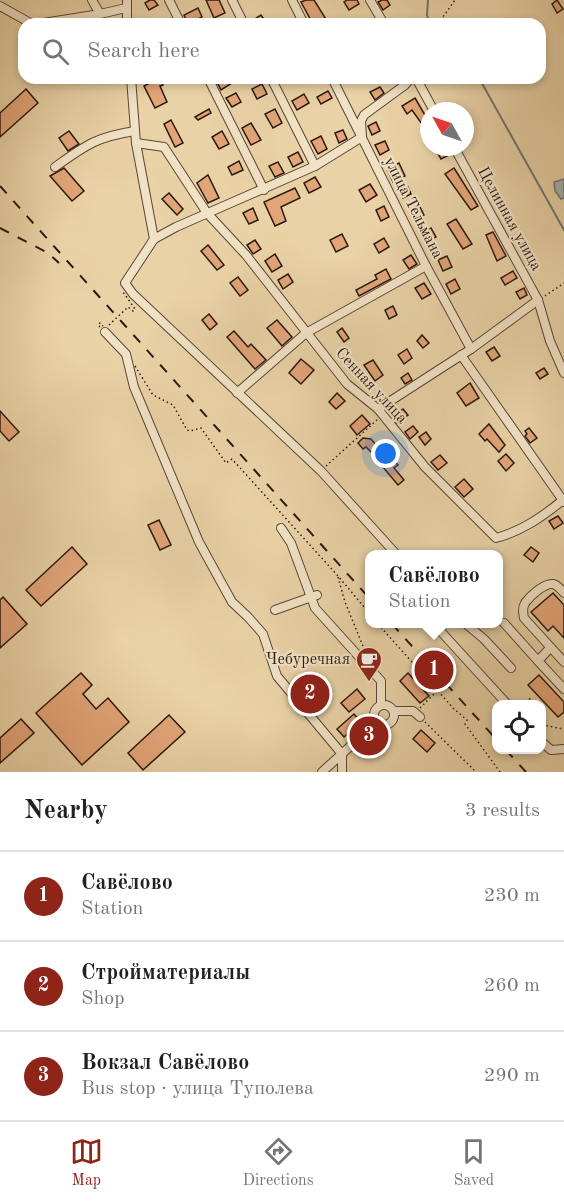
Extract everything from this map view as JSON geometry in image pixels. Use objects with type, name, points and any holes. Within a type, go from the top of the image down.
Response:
[{"type":"street","points":[[92,0],[100,14]]},
{"type":"street","points":[[169,0],[178,18]]},
{"type":"street","points":[[232,0],[241,18]]},
{"type":"street","points":[[292,0],[301,18]]},
{"type":"street","points":[[370,0],[380,18]]},
{"type":"street","points":[[75,18],[100,14],[126,4]]},
{"type":"street","points":[[0,6],[21,18]]},
{"type":"street","points":[[131,84],[136,143],[154,239]]},
{"type":"street","points":[[211,84],[264,190]]},
{"type":"street","points":[[274,84],[315,166]]},
{"type":"street","name":"улица Тельмана","points":[[335,84],[426,266],[471,349]]},
{"type":"street","points":[[392,550],[321,471],[133,294],[125,283],[154,239],[176,227],[315,166],[362,137],[360,121],[364,115],[406,84]]},
{"type":"street","points":[[419,84],[429,102]]},
{"type":"street","points":[[55,167],[88,143],[110,135],[135,131]]},
{"type":"street","name":"Сенная улица","points":[[136,143],[164,147],[207,213],[246,255],[347,384],[380,411],[425,468],[496,538],[516,532],[563,501]]},
{"type":"street","name":"Целинная улица","points":[[459,156],[538,300],[550,341],[564,373]]},
{"type":"street","points":[[237,393],[306,333],[426,266]]},
{"type":"street","points":[[380,411],[538,300]]},
{"type":"street","points":[[105,332],[126,354],[134,387],[199,542],[217,576],[232,602],[248,616],[262,634],[277,676],[342,754]]},
{"type":"street","points":[[461,355],[563,501]]},
{"type":"street","points":[[281,528],[291,543],[314,596],[315,608],[381,681],[381,705],[374,713],[377,722],[383,725],[390,724],[394,718],[394,711]]},
{"type":"street","points":[[564,593],[558,586],[551,584],[544,586],[525,603],[523,610],[524,618],[564,662]]},
{"type":"street","points":[[276,610],[314,596]]},
{"type":"street","points":[[504,623],[564,689]]},
{"type":"street","points":[[438,628],[502,700]]},
{"type":"street","points":[[471,628],[511,668]]},
{"type":"street","points":[[538,661],[550,648]]},
{"type":"street","points":[[381,705],[388,706],[394,711],[418,715]]},
{"type":"street","points":[[322,772],[377,722]]},
{"type":"street","points":[[546,746],[551,750],[564,749]]},
{"type":"street","points":[[342,754],[340,763],[342,772]]},
{"type":"path","points":[[442,18],[455,0]]},
{"type":"path","points":[[538,300],[564,283]]},
{"type":"path","points":[[105,332],[98,325],[100,323],[106,328],[128,307]]},
{"type":"path","points":[[129,366],[137,366],[153,395],[173,405],[187,430],[201,428],[226,463],[232,459],[365,609]]},
{"type":"path","points":[[321,471],[380,411]]},
{"type":"path","points":[[338,576],[345,602],[364,651]]},
{"type":"path","points":[[382,628],[454,709],[467,720],[465,724],[500,772]]},
{"type":"path","points":[[438,689],[418,715],[476,772]]},
{"type":"path","points":[[530,696],[530,700]]},
{"type":"path","points":[[546,726],[564,729]]},
{"type":"shaded area","points":[[564,179],[564,198],[561,199],[555,191],[554,182]]},
{"type":"building","points":[[154,0],[158,5],[149,10],[145,3]]},
{"type":"building","points":[[206,0],[219,0],[225,13],[214,18]]},
{"type":"building","points":[[314,0],[325,18],[310,18],[301,2]]},
{"type":"building","points":[[357,0],[359,4],[349,10],[344,2]]},
{"type":"building","points":[[387,0],[390,5],[383,10],[378,2]]},
{"type":"building","points":[[557,0],[563,9],[557,13],[552,4]]},
{"type":"building","points":[[198,8],[202,17],[185,18],[184,15]]},
{"type":"building","points":[[162,84],[160,86],[167,102],[155,108],[144,86]]},
{"type":"building","points":[[218,84],[230,84],[221,90]]},
{"type":"building","points":[[262,84],[267,94],[257,99],[252,89]]},
{"type":"building","points":[[380,87],[384,93],[375,100],[370,92]]},
{"type":"building","points":[[26,89],[38,103],[0,137],[0,113]]},
{"type":"building","points":[[328,91],[332,98],[321,104],[317,97]]},
{"type":"building","points":[[236,93],[241,102],[232,107],[226,98]]},
{"type":"building","points":[[304,94],[309,103],[297,110],[292,101]]},
{"type":"building","points":[[415,98],[420,107],[420,121],[412,110],[407,114],[402,106]]},
{"type":"building","points":[[209,109],[211,113],[198,120],[195,117]]},
{"type":"building","points":[[275,109],[282,123],[273,128],[265,114]]},
{"type":"building","points":[[171,120],[183,143],[175,147],[164,124]]},
{"type":"building","points":[[376,122],[380,131],[372,135],[368,126]]},
{"type":"building","points":[[251,123],[261,140],[251,145],[242,128]]},
{"type":"building","points":[[343,130],[347,139],[339,143],[335,133]]},
{"type":"building","points":[[69,131],[79,144],[68,151],[59,138]]},
{"type":"building","points":[[222,131],[229,144],[219,149],[212,137]]},
{"type":"building","points":[[321,136],[327,149],[318,154],[311,141]]},
{"type":"building","points":[[385,141],[389,150],[380,155],[375,145]]},
{"type":"building","points":[[298,152],[303,162],[293,167],[288,157]]},
{"type":"building","points":[[239,161],[243,170],[232,175],[228,167]]},
{"type":"building","points":[[278,162],[284,173],[275,177],[269,166]]},
{"type":"building","points":[[399,163],[405,176],[393,182],[387,169]]},
{"type":"building","points":[[64,168],[84,191],[72,201],[50,176]]},
{"type":"building","points":[[454,168],[478,206],[471,210],[445,174]]},
{"type":"building","points":[[208,175],[219,198],[208,203],[197,183]]},
{"type":"building","points":[[315,177],[321,187],[309,193],[304,183]]},
{"type":"building","points":[[370,184],[377,195],[366,202],[359,190]]},
{"type":"building","points":[[408,187],[411,194],[403,198],[400,191]]},
{"type":"building","points":[[295,188],[300,198],[281,207],[286,221],[275,226],[264,202]]},
{"type":"building","points":[[169,193],[183,209],[177,215],[162,199]]},
{"type":"building","points":[[419,205],[424,215],[414,221],[410,213]]},
{"type":"building","points":[[384,206],[389,217],[381,221],[376,210]]},
{"type":"building","points":[[253,208],[258,220],[249,224],[243,213]]},
{"type":"building","points":[[456,219],[472,244],[463,249],[447,224]]},
{"type":"building","points":[[431,228],[436,237],[426,242],[422,234]]},
{"type":"building","points":[[493,232],[506,256],[497,261],[486,235]]},
{"type":"building","points":[[342,234],[348,246],[336,252],[330,240]]},
{"type":"building","points":[[384,238],[389,247],[379,253],[374,244]]},
{"type":"building","points":[[255,240],[261,249],[253,254],[247,245]]},
{"type":"building","points":[[208,245],[224,265],[217,270],[201,251]]},
{"type":"building","points":[[275,254],[282,266],[272,272],[265,261]]},
{"type":"building","points":[[411,255],[417,264],[409,269],[403,260]]},
{"type":"building","points":[[447,256],[452,267],[443,271],[438,260]]},
{"type":"building","points":[[386,269],[391,279],[359,296],[356,290],[377,279],[375,275]]},
{"type":"building","points":[[513,271],[517,278],[505,285],[501,278]]},
{"type":"building","points":[[288,274],[293,282],[283,289],[278,280]]},
{"type":"building","points":[[238,277],[248,290],[240,296],[230,283]]},
{"type":"building","points":[[455,279],[460,289],[451,294],[446,284]]},
{"type":"building","points":[[424,283],[431,294],[422,299],[415,288]]},
{"type":"building","points":[[524,288],[527,295],[520,299],[516,292]]},
{"type":"building","points":[[393,306],[397,315],[389,319],[385,310]]},
{"type":"building","points":[[209,314],[217,324],[210,330],[202,320]]},
{"type":"building","points":[[277,320],[292,337],[282,346],[267,328]]},
{"type":"building","points":[[342,328],[349,338],[344,342],[337,332]]},
{"type":"building","points":[[234,331],[248,347],[251,344],[266,360],[255,369],[227,337]]},
{"type":"building","points":[[422,335],[429,343],[423,348],[417,341]]},
{"type":"building","points":[[494,347],[500,356],[492,361],[486,352]]},
{"type":"building","points":[[407,349],[412,358],[404,364],[398,355]]},
{"type":"building","points":[[301,359],[314,370],[301,384],[289,373]]},
{"type":"building","points":[[373,360],[383,375],[375,381],[364,365]]},
{"type":"building","points":[[544,368],[548,374],[540,379],[536,373]]},
{"type":"building","points":[[408,373],[412,380],[405,384],[401,378]]},
{"type":"building","points":[[470,383],[479,398],[466,406],[457,393]]},
{"type":"building","points":[[337,393],[345,401],[336,409],[329,402]]},
{"type":"building","points":[[403,409],[408,415],[397,423],[393,417]]},
{"type":"building","points":[[0,411],[19,432],[9,441],[0,431]]},
{"type":"building","points":[[362,415],[370,424],[357,435],[350,426]]},
{"type":"building","points":[[489,424],[505,445],[499,452],[479,434]]},
{"type":"building","points":[[413,426],[418,432],[410,439],[405,432]]},
{"type":"building","points":[[529,428],[537,438],[530,443],[525,436],[527,434],[525,431]]},
{"type":"building","points":[[426,432],[431,439],[425,445],[419,437]]},
{"type":"building","points":[[363,438],[371,439],[381,451],[392,458],[398,465],[394,468],[404,480],[398,485],[382,466],[384,465],[366,447],[363,449],[358,443]]},
{"type":"building","points":[[506,454],[514,463],[506,471],[498,461]]},
{"type":"building","points":[[440,455],[447,463],[438,470],[431,462]]},
{"type":"building","points":[[464,479],[473,489],[464,497],[455,487]]},
{"type":"building","points":[[558,516],[563,523],[554,529],[549,521]]},
{"type":"building","points":[[159,520],[171,545],[160,550],[148,525]]},
{"type":"building","points":[[72,547],[87,564],[41,606],[26,590]]},
{"type":"building","points":[[531,547],[539,553],[533,562],[524,555]]},
{"type":"building","points":[[553,593],[564,605],[564,638],[553,626],[548,631],[531,612]]},
{"type":"building","points":[[3,597],[27,624],[0,648],[0,600]]},
{"type":"building","points":[[81,673],[92,685],[83,694],[96,709],[108,698],[129,722],[82,765],[36,713]]},
{"type":"building","points":[[408,673],[429,696],[420,703],[400,681]]},
{"type":"building","points":[[539,675],[564,702],[564,712],[558,717],[546,704],[546,700],[542,700],[528,685]]},
{"type":"building","points":[[308,681],[322,699],[312,707],[298,689]]},
{"type":"building","points":[[357,689],[365,699],[349,712],[341,703]]},
{"type":"building","points":[[354,714],[361,722],[344,737],[337,729]]},
{"type":"building","points":[[169,715],[185,732],[143,770],[128,753]]},
{"type":"building","points":[[21,719],[34,733],[0,763],[0,738]]},
{"type":"building","points":[[421,730],[435,743],[427,752],[413,739]]},
{"type":"waterway","points":[[428,0],[428,18]]},
{"type":"waterway","points":[[482,84],[564,230]]},
{"type":"railway","points":[[0,186],[365,593]]},
{"type":"railway","points":[[0,228],[48,253],[59,263]]},
{"type":"railway","points":[[396,628],[492,735]]},
{"type":"railway","points":[[510,754],[526,772]]},
{"type":"place","name":"Савёлово","points":[[434,670]]},
{"type":"place","name":"Чебуречная","points":[[369,683]]},
{"type":"place","name":"Стройматериалы","points":[[310,694]]},
{"type":"place","name":"Вокзал Савёлово","points":[[369,736]]}]
